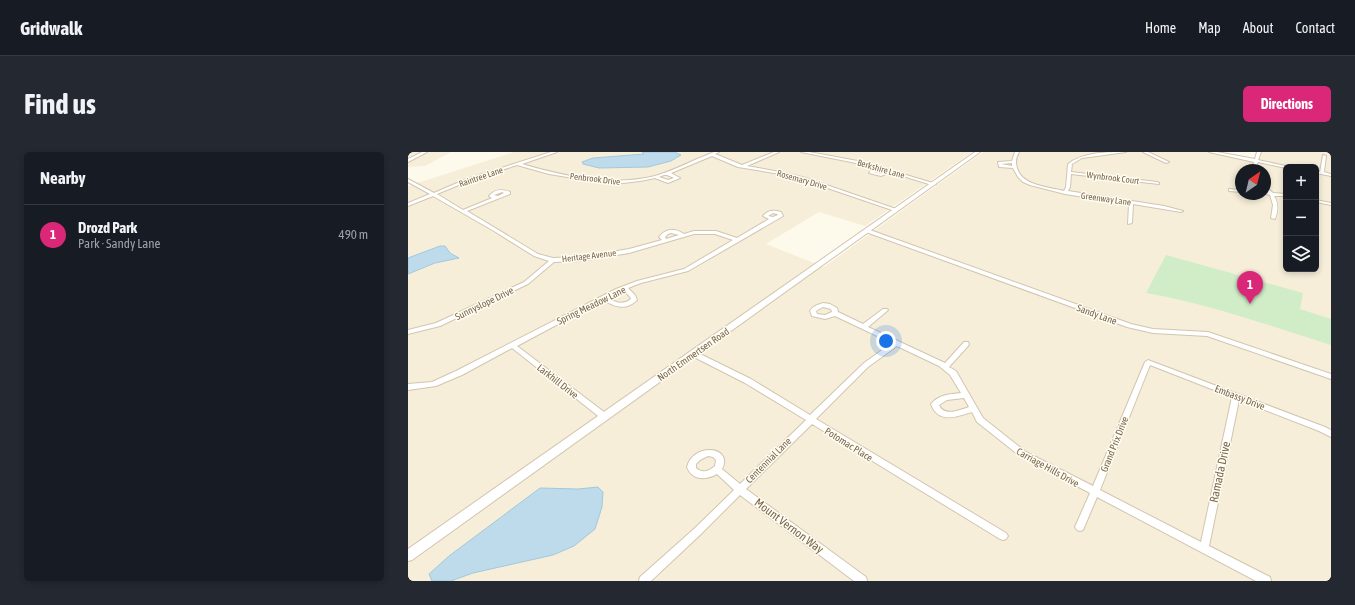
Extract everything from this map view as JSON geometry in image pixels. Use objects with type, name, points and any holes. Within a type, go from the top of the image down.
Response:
[{"type":"street","points":[[408,161],[425,152]]},
{"type":"street","name":"Raintree Lane","points":[[408,205],[465,181],[555,152]]},
{"type":"street","name":"Rosemary Drive","points":[[707,152],[744,167],[780,172],[805,179],[897,210]]},
{"type":"street","name":"Penbrook Drive","points":[[517,164],[546,173],[616,182],[632,182],[656,177],[717,152]]},
{"type":"street","points":[[744,167],[777,152]]},
{"type":"street","name":"Berkshire Lane","points":[[803,152],[848,160],[934,184]]},
{"type":"street","name":"North Emmertsen Road","points":[[408,556],[978,152]]},
{"type":"street","points":[[1009,152],[1016,153],[1013,162],[1014,167],[1000,166],[999,163],[1013,162]]},
{"type":"street","points":[[1065,193],[1068,187],[1070,164],[1081,157],[1124,152]]},
{"type":"street","points":[[1145,152],[1167,162]]},
{"type":"street","points":[[1211,152],[1283,166]]},
{"type":"street","points":[[1255,164],[1259,152]]},
{"type":"street","points":[[1322,174],[1324,156]]},
{"type":"street","points":[[876,167],[870,173],[881,176],[890,171]]},
{"type":"street","name":"Greenway Lane","points":[[1014,167],[1022,179],[1031,184],[1065,193],[1181,211]]},
{"type":"street","points":[[656,177],[668,182],[678,178],[666,173]]},
{"type":"street","name":"Wynbrook Court","points":[[1069,173],[1157,183]]},
{"type":"street","points":[[1319,173],[1331,175]]},
{"type":"street","name":"Heritage Avenue","points":[[408,180],[464,211],[536,255],[553,260],[581,259],[629,251],[682,235],[699,232],[716,232],[738,240]]},
{"type":"street","points":[[1271,194],[1283,195]]},
{"type":"street","points":[[1271,194],[1276,204],[1273,218]]},
{"type":"street","points":[[464,211],[495,198]]},
{"type":"street","points":[[1319,202],[1331,204]]},
{"type":"street","points":[[1130,223],[1131,203]]},
{"type":"street","name":"Spring Meadow Lane","points":[[408,387],[432,384],[459,373],[625,288],[686,270],[773,219]]},
{"type":"street","name":"Sandy Lane","points":[[868,231],[1129,326],[1148,330],[1208,334],[1331,376]]},
{"type":"street","name":"Sunnyslope Drive","points":[[408,332],[438,325],[526,283],[553,260]]},
{"type":"street","points":[[603,298],[618,306],[628,304],[634,300],[633,296],[625,288]]},
{"type":"street","points":[[864,327],[885,310]]},
{"type":"street","name":"Carriage Hills Drive","points":[[835,313],[945,367],[953,373],[980,420],[1023,454],[1266,581]]},
{"type":"street","name":"Centennial Lane","points":[[644,581],[698,531],[866,365],[896,343]]},
{"type":"street","points":[[945,367],[966,344]]},
{"type":"street","name":"Larkhill Drive","points":[[512,345],[605,417]]},
{"type":"street","name":"Potomac Place","points":[[694,354],[748,381],[1003,536]]},
{"type":"street","name":"Embassy Drive","points":[[1148,362],[1322,429],[1331,434]]},
{"type":"street","name":"Grand Prix Drive","points":[[1080,527],[1148,362]]},
{"type":"street","points":[[965,395],[944,398],[938,401],[935,404],[938,412],[949,416],[974,409]]},
{"type":"street","name":"Ramada Drive","points":[[1204,549],[1236,396]]},
{"type":"street","name":"Mount Vernon Way","points":[[717,469],[739,489],[862,581]]},
{"type":"shaded area","points":[[408,152],[451,152],[425,166],[408,167]]},
{"type":"shaded area","points":[[514,152],[972,152],[865,226],[819,212],[766,244],[824,267],[983,152],[1216,152],[1257,160],[1260,152],[1331,152],[1331,581],[408,581],[408,186]]},
{"type":"green space","points":[[1166,255],[1303,293],[1300,309],[1331,319],[1331,345],[1217,309],[1146,293]]},
{"type":"water","points":[[642,152],[675,152],[681,155],[671,161],[648,167],[599,168],[583,164],[582,162],[593,158],[644,154]]},
{"type":"water","points":[[440,246],[445,246],[450,253],[459,258],[435,263],[408,274],[408,258]]},
{"type":"water","points":[[598,487],[603,492],[602,507],[595,529],[574,546],[553,555],[473,573],[451,581],[432,581],[429,574],[449,556],[540,488],[578,489]]},
{"type":"place","name":"Drozd Park","points":[[1250,304]]}]
